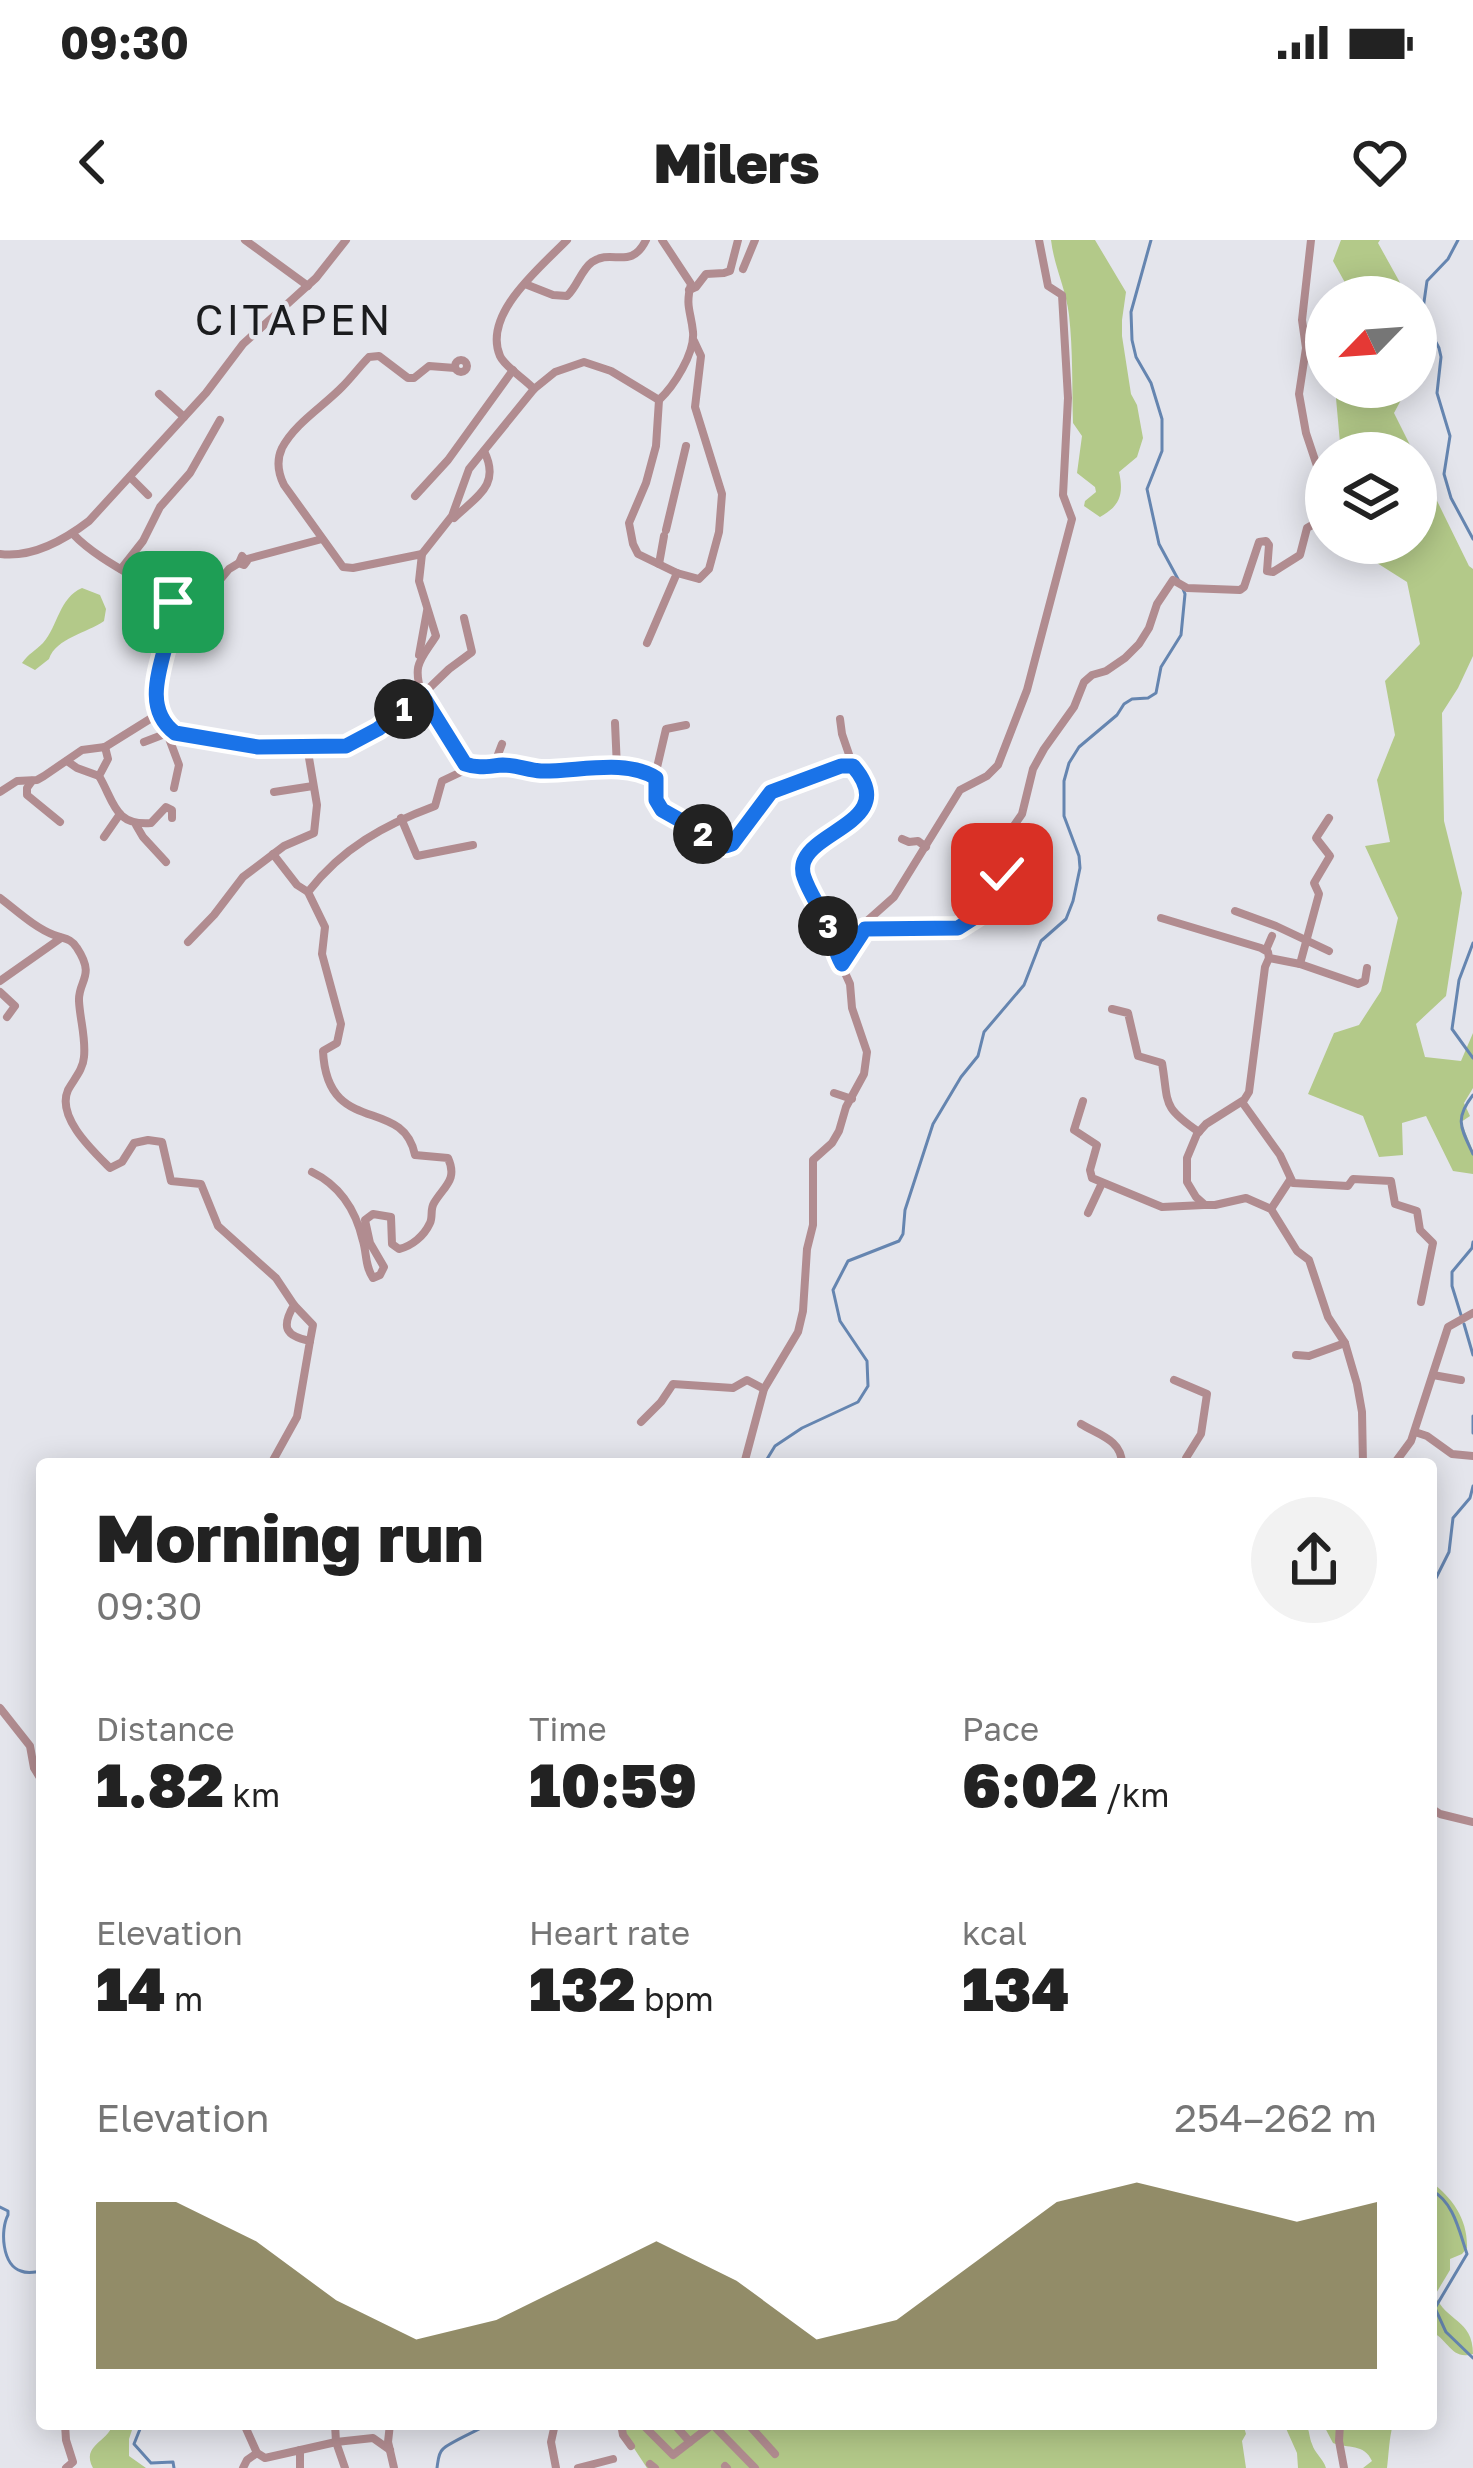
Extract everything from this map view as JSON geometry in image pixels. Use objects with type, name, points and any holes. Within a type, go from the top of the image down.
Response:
[{"type":"street","points":[[245,240],[308,286]]},
{"type":"street","points":[[0,554],[28,554],[73,534],[88,521],[184,418],[243,344],[308,286],[346,240]]},
{"type":"street","points":[[534,388],[502,361],[499,328],[504,311],[567,240]]},
{"type":"street","points":[[525,284],[567,296],[592,262],[634,255],[646,240]]},
{"type":"street","points":[[662,240],[689,278],[686,304],[701,356],[695,407],[722,494],[719,532],[706,574],[699,579],[638,554],[629,523],[656,446],[659,400],[676,382],[693,339]]},
{"type":"street","points":[[689,290],[702,275],[730,271],[738,240]]},
{"type":"street","points":[[743,269],[755,240]]},
{"type":"street","points":[[842,964],[867,921],[894,897],[962,787],[998,766],[1027,690],[1072,514],[1063,495],[1068,398],[1063,297],[1048,284],[1039,240]]},
{"type":"street","points":[[1306,432],[1298,394],[1306,348],[1302,320],[1311,240]]},
{"type":"street","points":[[422,554],[349,568],[340,564],[278,473],[281,450],[371,356],[379,356],[408,379],[429,366],[455,368]]},
{"type":"street","points":[[448,523],[469,469],[534,388],[555,372],[584,362],[611,371],[659,400]]},
{"type":"street","points":[[416,496],[513,370]]},
{"type":"street","points":[[159,394],[184,418]]},
{"type":"street","points":[[121,568],[143,541],[160,507],[190,473],[220,420]]},
{"type":"street","points":[[659,565],[686,446]]},
{"type":"street","points":[[484,451],[491,477],[422,554],[419,581],[436,636],[418,660],[422,695],[465,764],[473,767],[617,768],[655,776]]},
{"type":"street","points":[[130,477],[148,494]]},
{"type":"street","points":[[73,534],[166,592],[173,606],[173,623],[158,674],[158,714],[179,765],[174,788]]},
{"type":"street","points":[[865,929],[958,928],[980,914],[1002,874],[1033,769],[1084,682],[1127,657],[1149,628],[1156,604],[1173,580],[1186,588],[1240,590],[1259,542],[1269,545],[1267,571],[1273,572],[1300,555],[1305,536]]},
{"type":"street","points":[[173,606],[197,606],[243,561],[322,539]]},
{"type":"street","points":[[647,643],[677,573]]},
{"type":"street","points":[[144,742],[169,732],[258,747],[355,743],[472,652],[464,618]]},
{"type":"street","points":[[0,792],[17,781],[44,776],[87,748],[105,747],[158,714]]},
{"type":"street","points":[[746,1458],[764,1389],[800,1322],[813,1226],[813,1160],[835,1138],[864,1073],[867,1052],[852,1008],[850,984],[803,866],[810,852],[860,811],[866,795],[840,719]]},
{"type":"street","points":[[615,723],[617,768]]},
{"type":"street","points":[[686,725],[666,729],[655,776],[656,800],[662,810],[726,846],[771,792],[841,766],[853,766]]},
{"type":"street","points":[[494,766],[502,744]]},
{"type":"street","points":[[188,942],[239,881],[273,854],[314,833],[316,805],[308,746]]},
{"type":"street","points":[[99,776],[108,759],[105,747]]},
{"type":"street","points":[[67,761],[99,776],[120,814],[136,824],[166,862]]},
{"type":"street","points":[[308,892],[341,858],[401,818],[435,806],[442,781],[465,764]]},
{"type":"street","points":[[32,780],[27,795],[61,822]]},
{"type":"street","points":[[274,792],[313,786]]},
{"type":"street","points":[[136,824],[151,823],[166,807],[172,810],[172,818]]},
{"type":"street","points":[[104,837],[120,814]]},
{"type":"street","points":[[401,818],[417,856],[473,845]]},
{"type":"street","points":[[1300,964],[1319,894],[1314,883],[1330,856],[1316,838],[1329,818]]},
{"type":"street","points":[[902,839],[926,847]]},
{"type":"street","points":[[273,854],[296,885],[308,892],[326,927],[322,959],[341,1024],[337,1043],[323,1051],[331,1090],[357,1109],[396,1124],[412,1142],[415,1155],[443,1155],[451,1160],[452,1168],[446,1189],[432,1207],[430,1224],[411,1246],[399,1249],[392,1244],[388,1215],[374,1214],[365,1220],[370,1243],[384,1267],[373,1278],[348,1204],[338,1189],[312,1172]]},
{"type":"street","points":[[0,898],[76,946],[87,975],[79,996],[83,1064],[65,1098],[72,1124],[110,1168],[122,1162],[134,1143],[162,1142],[169,1179],[204,1187],[218,1226],[276,1278],[313,1324],[297,1417],[274,1458]]},
{"type":"street","points":[[1235,911],[1329,950]]},
{"type":"street","points":[[1161,918],[1358,984],[1365,981],[1367,968]]},
{"type":"street","points":[[1205,1204],[1186,1176],[1187,1158],[1206,1124],[1242,1102],[1250,1087],[1272,936]]},
{"type":"street","points":[[0,981],[63,937]]},
{"type":"street","points":[[0,992],[15,1006],[7,1017]]},
{"type":"street","points":[[1112,1009],[1128,1013],[1136,1052],[1162,1063],[1168,1105],[1199,1132]]},
{"type":"street","points":[[834,1093],[852,1099]]},
{"type":"street","points":[[1083,1101],[1074,1130],[1097,1144],[1090,1175],[1102,1183],[1167,1208],[1242,1198],[1271,1208],[1294,1247],[1309,1260],[1328,1317],[1345,1343],[1362,1412],[1363,1458]]},
{"type":"street","points":[[1242,1102],[1280,1154],[1295,1184],[1348,1186],[1353,1179],[1391,1181],[1395,1204],[1417,1211],[1420,1230],[1433,1243],[1421,1301]]},
{"type":"street","points":[[1271,1208],[1290,1178]]},
{"type":"street","points":[[1088,1213],[1102,1183]]},
{"type":"street","points":[[294,1305],[286,1320],[288,1330],[310,1341]]},
{"type":"street","points":[[1398,1458],[1415,1432],[1448,1328],[1473,1313]]},
{"type":"street","points":[[1296,1355],[1309,1356],[1345,1343]]},
{"type":"street","points":[[1433,1375],[1461,1380]]},
{"type":"street","points":[[640,1422],[673,1384],[733,1388],[747,1380],[764,1389]]},
{"type":"street","points":[[1174,1380],[1207,1394],[1201,1434],[1186,1458]]},
{"type":"street","points":[[1081,1424],[1117,1444],[1122,1458]]},
{"type":"street","points":[[1415,1432],[1452,1454],[1473,1456]]},
{"type":"street","points":[[0,1708],[30,1746],[36,1771]]},
{"type":"street","points":[[1437,1812],[1473,1822]]},
{"type":"street","points":[[65,2430],[73,2462],[66,2468]]},
{"type":"street","points":[[247,2430],[265,2458],[373,2438],[390,2450]]},
{"type":"street","points":[[335,2430],[345,2468]]},
{"type":"street","points":[[390,2430],[394,2468]]},
{"type":"street","points":[[554,2430],[556,2468]]},
{"type":"street","points":[[622,2430],[631,2446]]},
{"type":"street","points":[[647,2430],[670,2455],[705,2430]]},
{"type":"street","points":[[679,2430],[690,2442]]},
{"type":"street","points":[[717,2430],[748,2466]]},
{"type":"street","points":[[753,2430],[775,2454]]},
{"type":"street","points":[[1341,2430],[1344,2468]]},
{"type":"street","points":[[300,2450],[300,2468]]},
{"type":"street","points":[[243,2468],[257,2452]]},
{"type":"street","points":[[578,2468],[613,2459]]},
{"type":"green space","points":[[1051,240],[1095,240],[1126,292],[1122,336],[1143,438],[1137,457],[1119,472],[1116,504],[1100,517],[1084,506],[1095,487],[1077,473],[1082,436],[1073,423],[1069,315]]},
{"type":"green space","points":[[1341,240],[1380,240],[1396,276],[1341,276],[1333,261]]},
{"type":"green space","points":[[1337,408],[1397,408],[1394,413],[1404,432],[1339,432]]},
{"type":"green space","points":[[1437,501],[1473,569],[1473,656],[1442,713],[1444,821],[1462,893],[1446,996],[1416,1024],[1425,1057],[1461,1061],[1473,1033],[1473,1088],[1464,1103],[1470,1116],[1461,1122],[1473,1151],[1473,1174],[1453,1171],[1426,1116],[1402,1123],[1403,1155],[1379,1157],[1363,1116],[1308,1094],[1334,1033],[1359,1025],[1381,991],[1398,918],[1365,846],[1390,842],[1377,780],[1395,735],[1385,681],[1420,644],[1407,582],[1379,564],[1437,564]]},
{"type":"green space","points":[[82,588],[100,595],[106,609],[104,621],[65,641],[35,670],[22,663],[48,636],[68,598]]},
{"type":"green space","points":[[1437,2187],[1458,2210],[1467,2238],[1467,2248],[1450,2259],[1450,2270],[1437,2292]]},
{"type":"green space","points":[[1437,2299],[1469,2334],[1473,2354],[1455,2352],[1437,2335]]},
{"type":"green space","points":[[110,2430],[132,2430],[129,2456],[146,2468],[93,2468],[92,2449]]},
{"type":"green space","points":[[622,2430],[1245,2430],[1246,2434],[1242,2441],[1246,2468],[647,2468]]},
{"type":"green space","points":[[1287,2430],[1308,2430],[1326,2468],[1298,2468]]},
{"type":"green space","points":[[1326,2430],[1392,2430],[1387,2468],[1363,2468],[1372,2461],[1369,2455],[1333,2443]]},
{"type":"waterway","points":[[1151,240],[1131,312],[1132,340],[1162,419],[1162,451],[1147,489],[1159,544],[1179,581]]},
{"type":"waterway","points":[[1458,240],[1427,281],[1422,316],[1441,357],[1437,393],[1450,436],[1444,474],[1473,539]]},
{"type":"waterway","points":[[768,1458],[775,1446],[802,1428],[858,1402],[868,1386],[867,1361],[840,1321],[833,1290],[848,1261],[899,1241],[933,1124],[978,1056],[984,1032],[1024,985],[1041,941],[1066,919],[1080,868],[1064,816],[1069,763],[1124,704],[1156,693],[1161,667],[1181,635],[1183,589]]},
{"type":"waterway","points":[[1473,943],[1459,980],[1452,1029],[1473,1058]]},
{"type":"waterway","points":[[1473,1095],[1461,1124],[1473,1154]]},
{"type":"waterway","points":[[1461,1315],[1452,1272],[1473,1242]]},
{"type":"waterway","points":[[1464,1324],[1473,1355]]},
{"type":"waterway","points":[[1473,1416],[1473,1433]]},
{"type":"waterway","points":[[1437,1576],[1449,1552],[1453,1518],[1470,1498],[1473,1486]]},
{"type":"waterway","points":[[1437,2194],[1450,2209],[1467,2254],[1437,2305]]},
{"type":"waterway","points":[[0,2207],[8,2211],[6,2255],[24,2272],[36,2272]]},
{"type":"waterway","points":[[1437,2312],[1446,2332],[1473,2358]]},
{"type":"waterway","points":[[140,2430],[134,2444],[151,2463],[173,2462],[174,2468]]},
{"type":"waterway","points":[[437,2468],[443,2449],[476,2430]]},
{"type":"district","name":"CITAPEN","points":[[294,319]]},
{"type":"route","points":[[173,602],[157,704],[158,714],[175,733],[258,747],[346,746],[378,729],[422,695],[465,764],[648,772],[656,778],[656,800],[662,810],[726,846],[771,792],[841,766],[853,766],[866,795],[860,811],[810,852],[802,872],[842,964],[865,929],[958,928],[980,914],[1002,874]]}]
